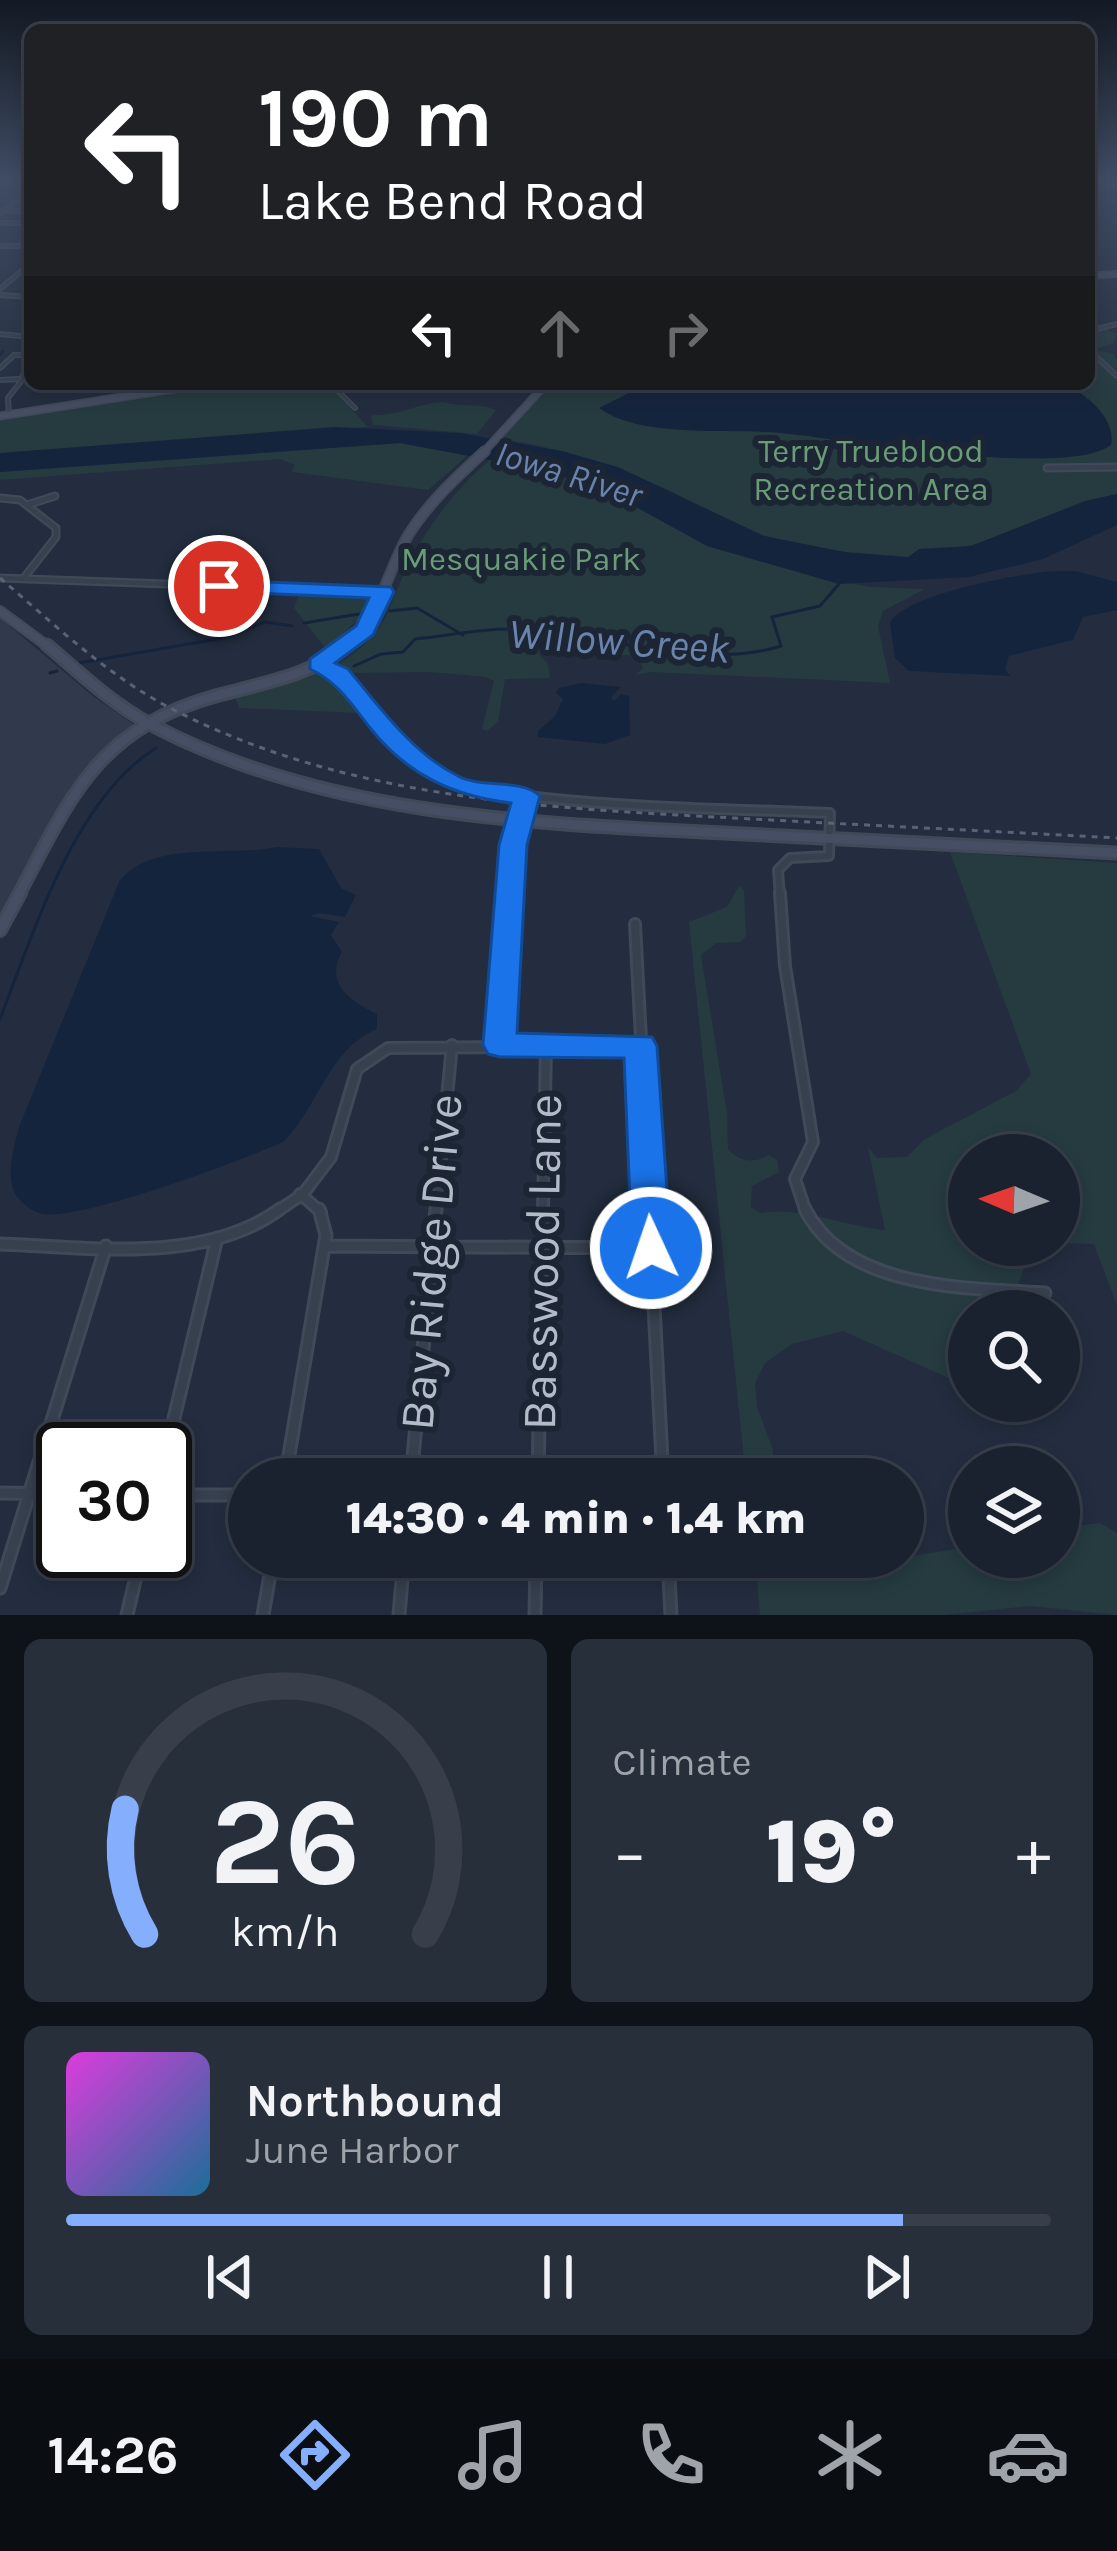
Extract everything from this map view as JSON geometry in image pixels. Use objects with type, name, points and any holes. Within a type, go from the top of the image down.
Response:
[{"type":"main road","points":[[4,416],[167,390]]},
{"type":"main road","points":[[0,930],[80,782],[109,753],[151,724],[204,699],[319,664],[365,630],[410,533],[540,390]]},
{"type":"main road","points":[[0,611],[102,693],[151,724],[271,773],[405,805],[519,820],[1117,853]]},
{"type":"street","points":[[0,292],[24,270]]},
{"type":"street","points":[[1095,356],[1117,376]]},
{"type":"street","points":[[0,380],[24,378]]},
{"type":"street","points":[[4,416],[10,395],[24,378]]},
{"type":"street","points":[[337,390],[355,408]]},
{"type":"street","points":[[0,395],[10,395]]},
{"type":"street","points":[[1047,468],[1117,467]]},
{"type":"street","points":[[26,505],[55,496]]},
{"type":"street","points":[[0,499],[16,499],[57,532],[23,579]]},
{"type":"street","points":[[0,578],[383,592]]},
{"type":"street","points":[[319,664],[340,674],[394,741],[447,782],[475,791],[830,813],[829,856],[790,858],[778,870],[785,965],[813,1142],[795,1179],[804,1210],[823,1239],[860,1264],[912,1277],[1020,1290]]},
{"type":"street","points":[[500,1045],[513,848],[526,796]]},
{"type":"street","points":[[635,924],[662,1458]]},
{"type":"street","name":"Bay Ridge Drive","points":[[413,1458],[452,1045]]},
{"type":"street","points":[[0,1244],[178,1245],[217,1238],[259,1222],[300,1194],[323,1169],[339,1141],[353,1077],[364,1062],[396,1046],[640,1046]]},
{"type":"street","name":"Basswood Lane","points":[[538,1458],[546,1046]]},
{"type":"street","points":[[290,1458],[325,1246],[324,1217],[300,1194]]},
{"type":"street","points":[[173,1422],[217,1238]]},
{"type":"street","points":[[0,1588],[106,1246]]},
{"type":"street","points":[[325,1246],[651,1248]]},
{"type":"street","points":[[0,1493],[36,1494]]},
{"type":"street","points":[[192,1495],[228,1495]]},
{"type":"street","points":[[127,1615],[136,1578]]},
{"type":"street","points":[[263,1615],[269,1578]]},
{"type":"street","points":[[398,1615],[402,1578]]},
{"type":"street","points":[[535,1615],[536,1578]]},
{"type":"street","points":[[669,1578],[670,1615]]},
{"type":"shaded area","points":[[0,618],[133,724],[71,786],[0,917]]},
{"type":"green space","name":"Terry Trueblood Recreation Area","points":[[1095,331],[1117,333],[1114,343],[1095,349]]},
{"type":"green space","name":"Terry Trueblood Recreation Area","points":[[1095,351],[1113,353],[1117,360],[1117,494],[983,542],[928,555],[852,555],[780,540],[713,516],[666,489],[605,465],[500,439],[541,390],[1095,390]]},
{"type":"green space","points":[[179,390],[334,390],[368,427],[0,453],[0,418]]},
{"type":"green space","points":[[444,402],[496,410],[477,434],[373,425],[371,415]]},
{"type":"green space","points":[[400,443],[468,455],[428,490],[292,472],[295,465],[280,459],[0,480],[0,472]]},
{"type":"green space","name":"Mesquakie Park","points":[[493,457],[550,470],[831,579],[870,587],[925,589],[883,611],[878,626],[890,683],[635,675],[643,668],[639,659],[627,655],[538,653],[548,664],[550,678],[505,679],[498,722],[487,731],[482,729],[494,681],[486,677],[345,673],[337,665],[378,629],[437,517]]},
{"type":"green space","points":[[368,595],[359,618],[327,650],[294,608],[298,597]]},
{"type":"green space","points":[[316,671],[328,672],[360,713],[239,708],[235,697]]},
{"type":"green space","points":[[950,852],[1117,863],[1117,1305],[1094,1244],[1080,1244],[1080,1134],[948,1134],[948,1266],[1024,1266],[1017,1290],[948,1290],[948,1378],[843,1331],[792,1344],[765,1363],[755,1383],[772,1458],[744,1458],[689,922],[727,907],[739,886],[744,890],[746,936],[740,942],[716,943],[701,955],[727,1113],[728,1149],[747,1160],[769,1155],[777,1160],[779,1172],[752,1186],[751,1207],[760,1213],[807,1214],[885,1230],[868,1147],[877,1158],[907,1157],[925,1139],[1016,1091],[1031,1074]]},
{"type":"green space","points":[[1100,1523],[1117,1533],[1117,1615],[1030,1606],[944,1615],[760,1615],[757,1578],[924,1578],[924,1554],[948,1550],[948,1578],[1080,1578],[1080,1525]]},
{"type":"water","points":[[635,390],[1075,390],[1104,415],[1111,445],[1086,454],[1003,458],[781,433],[662,428],[617,418],[599,408]]},
{"type":"water","name":"Iowa River","points":[[335,427],[459,433],[562,451],[618,467],[764,536],[845,552],[908,557],[919,549],[971,546],[1085,501],[1117,494],[1117,525],[1043,559],[969,577],[839,584],[707,546],[616,496],[548,471],[400,443],[0,472],[0,453]]},
{"type":"water","points":[[1051,571],[1075,571],[1117,582],[1117,610],[1083,617],[1073,640],[1009,656],[1005,669],[1010,676],[909,671],[895,658],[890,623],[917,603],[963,588]]},
{"type":"water","points":[[581,683],[621,687],[611,697],[614,701],[621,694],[629,696],[630,735],[605,744],[538,737],[563,699],[556,693],[559,688]]},
{"type":"water","points":[[277,847],[319,849],[341,888],[356,895],[345,917],[310,916],[339,922],[331,935],[342,952],[338,982],[349,997],[377,1014],[377,1029],[360,1038],[335,1064],[283,1142],[199,1175],[91,1208],[43,1214],[30,1208],[12,1184],[19,1127],[119,882],[150,860],[171,855]]},
{"type":"waterway","points":[[0,355],[3,351]]},
{"type":"waterway","name":"Willow Creek","points":[[460,633],[541,631],[681,653],[750,653],[781,646],[772,617],[820,606],[839,584]]},
{"type":"waterway","points":[[390,611],[417,608],[460,633]]},
{"type":"waterway","points":[[304,623],[359,614]]},
{"type":"waterway","points":[[79,663],[223,638],[265,622],[292,626]]},
{"type":"waterway","name":"Willow Creek","points":[[354,666],[381,654],[403,652],[415,639],[460,633]]},
{"type":"waterway","points":[[50,673],[57,671]]},
{"type":"waterway","points":[[0,1019],[43,908],[80,833],[127,771],[156,748]]},
{"type":"railway","points":[[0,578],[105,666],[174,710],[240,740],[377,781],[448,794],[590,809],[1117,838]]},
{"type":"route","points":[[219,586],[383,592],[365,630],[319,664],[340,674],[394,741],[447,782],[475,791],[526,796],[513,845],[500,1045],[640,1046],[651,1248]]}]
